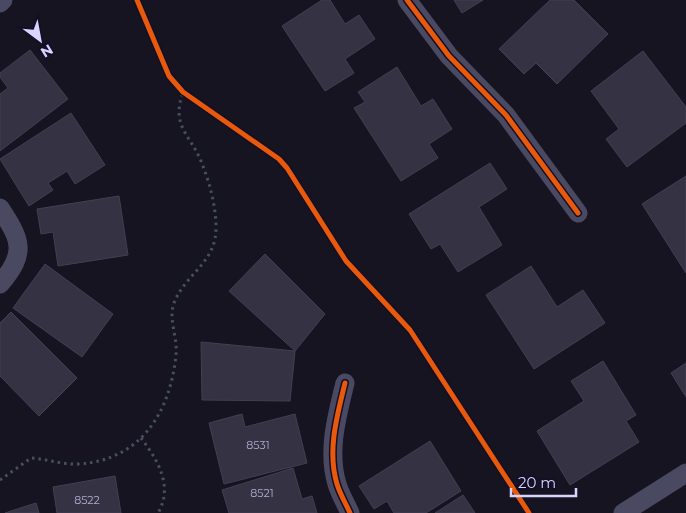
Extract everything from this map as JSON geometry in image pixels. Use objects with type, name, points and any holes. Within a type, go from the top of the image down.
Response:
[{"type":"street","points":[[0,3],[3,0]]},
{"type":"street","points":[[406,0],[449,56],[506,115],[578,213]]},
{"type":"street","points":[[0,208],[17,235],[18,253],[8,275],[0,284]]},
{"type":"street","points":[[345,383],[335,425],[332,458],[337,485],[350,513]]},
{"type":"street","points":[[623,513],[686,473]]},
{"type":"path","points":[[178,87],[191,98]]},
{"type":"path","points":[[0,480],[31,458],[60,463],[96,462],[131,447],[153,425],[170,392],[176,353],[172,316],[174,304],[179,293],[203,266],[215,238],[214,206],[209,184],[200,160],[181,129],[178,116],[183,92]]},
{"type":"path","points":[[142,438],[153,454],[163,476],[165,492],[158,513]]},
{"type":"building","points":[[322,0],[330,0],[345,24],[359,15],[375,39],[345,59],[354,73],[325,91],[282,26]]},
{"type":"building","points":[[454,0],[483,0],[462,13]]},
{"type":"building","points":[[550,0],[574,0],[608,34],[557,84],[536,63],[524,74],[499,49]]},
{"type":"building","points":[[30,50],[68,99],[0,151],[0,94],[8,88],[0,77],[0,73]]},
{"type":"building","points":[[643,51],[686,107],[686,123],[627,167],[606,139],[619,129],[591,91]]},
{"type":"building","points":[[397,67],[421,106],[433,99],[452,129],[429,144],[438,158],[401,181],[354,108],[365,102],[358,92]]},
{"type":"building","points":[[71,113],[105,165],[75,184],[67,171],[48,183],[53,190],[29,206],[0,159]]},
{"type":"building","points":[[490,163],[507,189],[479,207],[502,245],[458,272],[440,244],[431,249],[409,214]]},
{"type":"building","points":[[686,176],[686,273],[642,204]]},
{"type":"building","points":[[119,196],[128,255],[58,266],[53,232],[41,234],[37,209]]},
{"type":"building","points":[[265,254],[325,314],[295,351],[229,291]]},
{"type":"building","points":[[45,264],[113,314],[82,357],[13,308]]},
{"type":"building","points":[[531,266],[557,307],[583,290],[605,323],[534,369],[486,295]]},
{"type":"building","points":[[11,312],[77,378],[39,416],[0,376],[0,323]]},
{"type":"building","points":[[201,342],[295,351],[290,401],[202,400]]},
{"type":"building","points":[[603,361],[636,415],[626,421],[639,442],[570,485],[537,431],[584,401],[571,381]]},
{"type":"building","points":[[686,363],[686,397],[671,373]]},
{"type":"building","points":[[242,414],[245,427],[295,414],[307,463],[224,484],[209,423]]},
{"type":"building","points":[[430,441],[461,491],[426,513],[394,513],[387,501],[374,509],[359,486]]},
{"type":"building","points":[[293,468],[302,499],[312,496],[317,513],[229,513],[222,490]]},
{"type":"building","points":[[115,476],[121,513],[57,513],[53,487]]},
{"type":"building","points":[[463,495],[475,513],[435,513]]},
{"type":"building","points":[[36,503],[39,513],[5,513]]},
{"type":"cycle path","points":[[137,0],[169,76],[183,92],[279,159],[287,168],[346,261],[410,330],[529,513]]},
{"type":"cycle path","points":[[407,0],[449,56],[506,115],[578,213]]},
{"type":"cycle path","points":[[345,383],[334,434],[333,459],[337,484],[350,513]]}]
